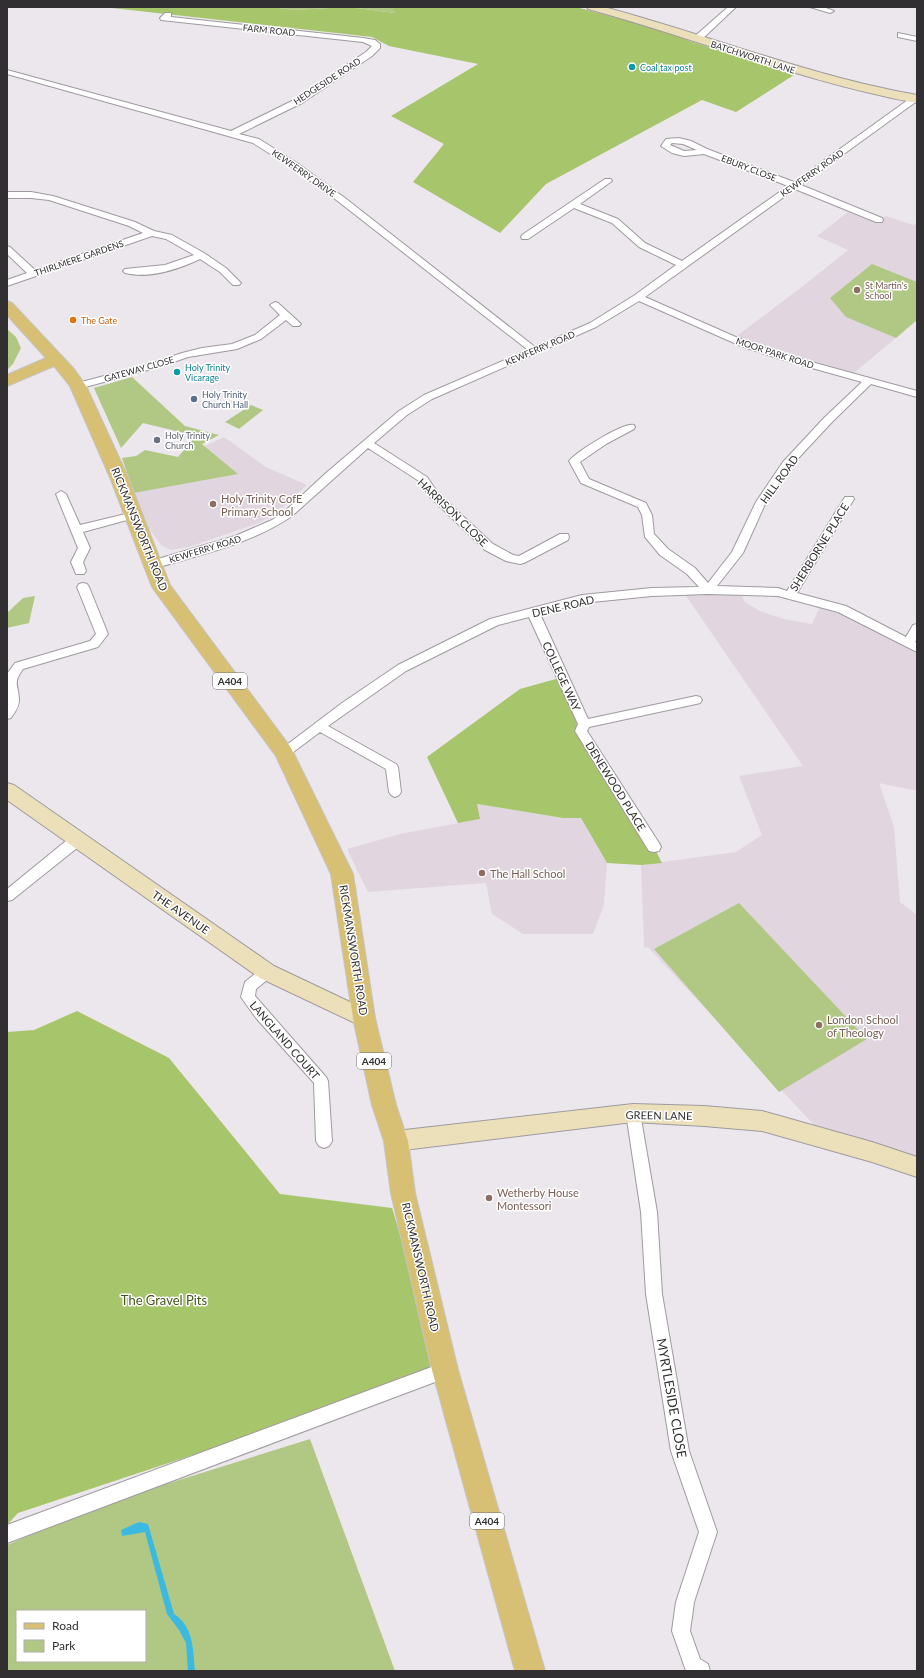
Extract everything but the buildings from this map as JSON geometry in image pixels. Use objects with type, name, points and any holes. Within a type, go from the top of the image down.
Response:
[{"type":"main road","name":"RICKMANSWORTH ROAD","points":[[7,306],[55,360],[68,372],[78,386],[118,475],[161,587],[284,753],[342,874],[364,1018],[384,1105],[396,1141],[403,1193],[445,1370],[530,1671]]},
{"type":"main road","points":[[11,379],[28,363],[38,340]]},
{"type":"main road","points":[[11,379],[55,360]]},
{"type":"street","name":"BATCHWORTH LANE","points":[[592,7],[832,81],[916,95]]},
{"type":"street","points":[[697,39],[732,7]]},
{"type":"street","points":[[814,7],[830,11]]},
{"type":"street","name":"FARM ROAD","points":[[168,15],[164,18],[363,40],[372,42],[377,46]]},
{"type":"street","points":[[901,34],[917,39]]},
{"type":"street","name":"HEDGESIDE ROAD","points":[[232,134],[305,97],[369,54],[377,46]]},
{"type":"street","name":"KEWFERRY DRIVE","points":[[7,72],[256,141],[294,165],[342,200],[535,351]]},
{"type":"street","name":"KEWFERRY ROAD","points":[[152,564],[209,549],[239,539],[276,522],[288,514],[330,474],[368,444],[403,413],[428,397],[593,325],[638,297],[683,265],[916,95]]},
{"type":"street","name":"EBURY CLOSE","points":[[704,151],[794,185],[879,220]]},
{"type":"street","points":[[525,237],[608,181]]},
{"type":"street","name":"THIRLMERE GARDENS","points":[[7,195],[31,195],[62,202],[132,224],[151,233],[169,237],[201,254],[223,270],[236,282]]},
{"type":"street","points":[[574,205],[615,221],[642,245],[683,265]]},
{"type":"street","name":"THIRLMERE GARDENS","points":[[7,283],[151,233]]},
{"type":"street","points":[[7,249],[33,274]]},
{"type":"street","points":[[128,271],[149,271],[162,269],[201,254]]},
{"type":"street","name":"MOOR PARK ROAD","points":[[638,297],[744,344],[789,359],[917,394]]},
{"type":"street","points":[[275,306],[296,324]]},
{"type":"street","name":"GATEWAY CLOSE","points":[[78,386],[156,365],[184,355],[234,347],[258,337],[286,315]]},
{"type":"street","name":"HILL ROAD","points":[[708,590],[737,553],[761,502],[787,464],[828,420],[869,380]]},
{"type":"street","points":[[630,427],[602,442],[574,461],[585,480],[642,505],[647,514],[649,535],[664,552],[691,571],[708,590]]},
{"type":"street","name":"HARRISON CLOSE","points":[[368,444],[423,479],[434,495],[489,547],[510,558],[520,560],[564,537]]},
{"type":"street","points":[[61,494],[84,548],[77,562],[80,571]]},
{"type":"street","name":"SHERBORNE PLACE","points":[[790,595],[849,500]]},
{"type":"street","points":[[76,530],[134,515]]},
{"type":"street","points":[[7,715],[12,706],[12,696],[9,684],[12,673],[19,666],[94,644],[102,634],[83,587]]},
{"type":"street","name":"DENE ROAD","points":[[284,753],[319,726],[402,668],[494,622],[582,599],[652,592],[708,590],[778,592],[842,609],[913,646]]},
{"type":"street","name":"COLLEGE WAY","points":[[533,612],[584,724],[696,700]]},
{"type":"street","points":[[913,646],[917,628]]},
{"type":"street","name":"DENEWOOD PLACE","points":[[584,724],[581,731],[654,847]]},
{"type":"street","points":[[319,726],[392,767],[395,792]]},
{"type":"street","name":"THE AVENUE","points":[[7,790],[267,972],[364,1018]]},
{"type":"street","points":[[7,896],[77,840]]},
{"type":"street","name":"LANGLAND COURT","points":[[267,972],[250,986],[248,997],[261,1014],[321,1081],[324,1141]]},
{"type":"street","name":"GREEN LANE","points":[[396,1141],[633,1113],[704,1116],[762,1122],[872,1152],[917,1167]]},
{"type":"street","name":"MYRTLESIDE CLOSE","points":[[633,1113],[649,1212],[654,1294],[680,1451],[708,1532],[685,1602],[681,1631],[693,1665],[701,1671]]},
{"type":"street","points":[[7,1534],[445,1370]]},
{"type":"shaded area","name":"St Martin's School","points":[[848,212],[876,223],[886,216],[913,225],[917,223],[917,320],[854,373],[734,338],[848,250],[817,236]]},
{"type":"shaded area","name":"Holy Trinity CofE Primary School","points":[[224,437],[266,467],[307,485],[276,514],[259,523],[189,547],[171,550],[161,545],[148,527],[134,493],[237,474],[205,446]]},
{"type":"shaded area","name":"London School of Theology","points":[[739,590],[745,602],[760,611],[784,619],[812,624],[822,602],[884,633],[917,654],[917,791],[879,783],[894,827],[900,902],[917,915],[917,1156],[814,1125],[648,947],[644,948],[641,865],[736,852],[762,835],[739,776],[803,766],[684,593]]},
{"type":"shaded area","name":"The Hall School","points":[[477,804],[563,818],[581,818],[607,863],[604,905],[593,934],[523,934],[492,914],[486,883],[368,892],[347,849],[400,834],[480,819]]},
{"type":"green space","points":[[103,7],[270,7],[294,10],[348,7],[395,13],[393,7],[576,7],[662,30],[690,41],[794,75],[736,112],[702,100],[546,184],[500,233],[413,182],[444,144],[391,116],[478,64],[389,46],[372,37]]},
{"type":"green space","points":[[270,7],[348,7],[294,10]]},
{"type":"green space","points":[[348,7],[393,7],[396,13]]},
{"type":"green space","points":[[872,264],[917,282],[917,320],[896,338],[846,317],[830,298]]},
{"type":"green space","points":[[7,329],[16,337],[21,348],[13,364],[7,370]]},
{"type":"green space","points":[[132,377],[185,426],[219,435],[202,444],[238,474],[134,493],[122,458],[136,456],[145,450],[178,457],[196,436],[143,423],[121,448],[94,388]]},
{"type":"green space","points":[[251,405],[263,410],[239,429],[225,422]]},
{"type":"green space","points":[[35,596],[29,623],[7,628],[7,613],[23,598]]},
{"type":"green space","points":[[563,677],[581,731],[654,847],[662,863],[641,865],[607,863],[581,818],[563,818],[477,804],[480,819],[458,823],[427,757],[520,689]]},
{"type":"green space","points":[[739,903],[867,1039],[779,1092],[654,949]]},
{"type":"green space","name":"The Gravel Pits","points":[[77,1011],[169,1058],[280,1194],[392,1208],[436,1352],[427,1373],[277,1427],[18,1513],[7,1525],[7,1032],[34,1030]]},
{"type":"green space","points":[[310,1439],[395,1671],[7,1671],[7,1545],[102,1504]]},
{"type":"water","points":[[139,1522],[148,1524],[174,1614],[181,1619],[189,1632],[193,1647],[195,1671],[188,1671],[186,1643],[179,1630],[167,1614],[145,1532],[122,1536],[121,1530]]},
{"type":"place","name":"Coal tax post","points":[[632,67]]},
{"type":"place","name":"St Martin's School","points":[[857,290]]},
{"type":"place","name":"The Gate","points":[[73,320]]},
{"type":"place","name":"Holy Trinity Vicarage","points":[[177,372]]},
{"type":"place","name":"Holy Trinity Church Hall","points":[[194,399]]},
{"type":"place","name":"Holy Trinity Church","points":[[157,440]]},
{"type":"place","name":"Holy Trinity CofE Primary School","points":[[213,504]]},
{"type":"place","name":"The Hall School","points":[[482,873]]},
{"type":"place","name":"London School of Theology","points":[[819,1025]]},
{"type":"place","name":"Wetherby House Montessori","points":[[489,1198]]}]
